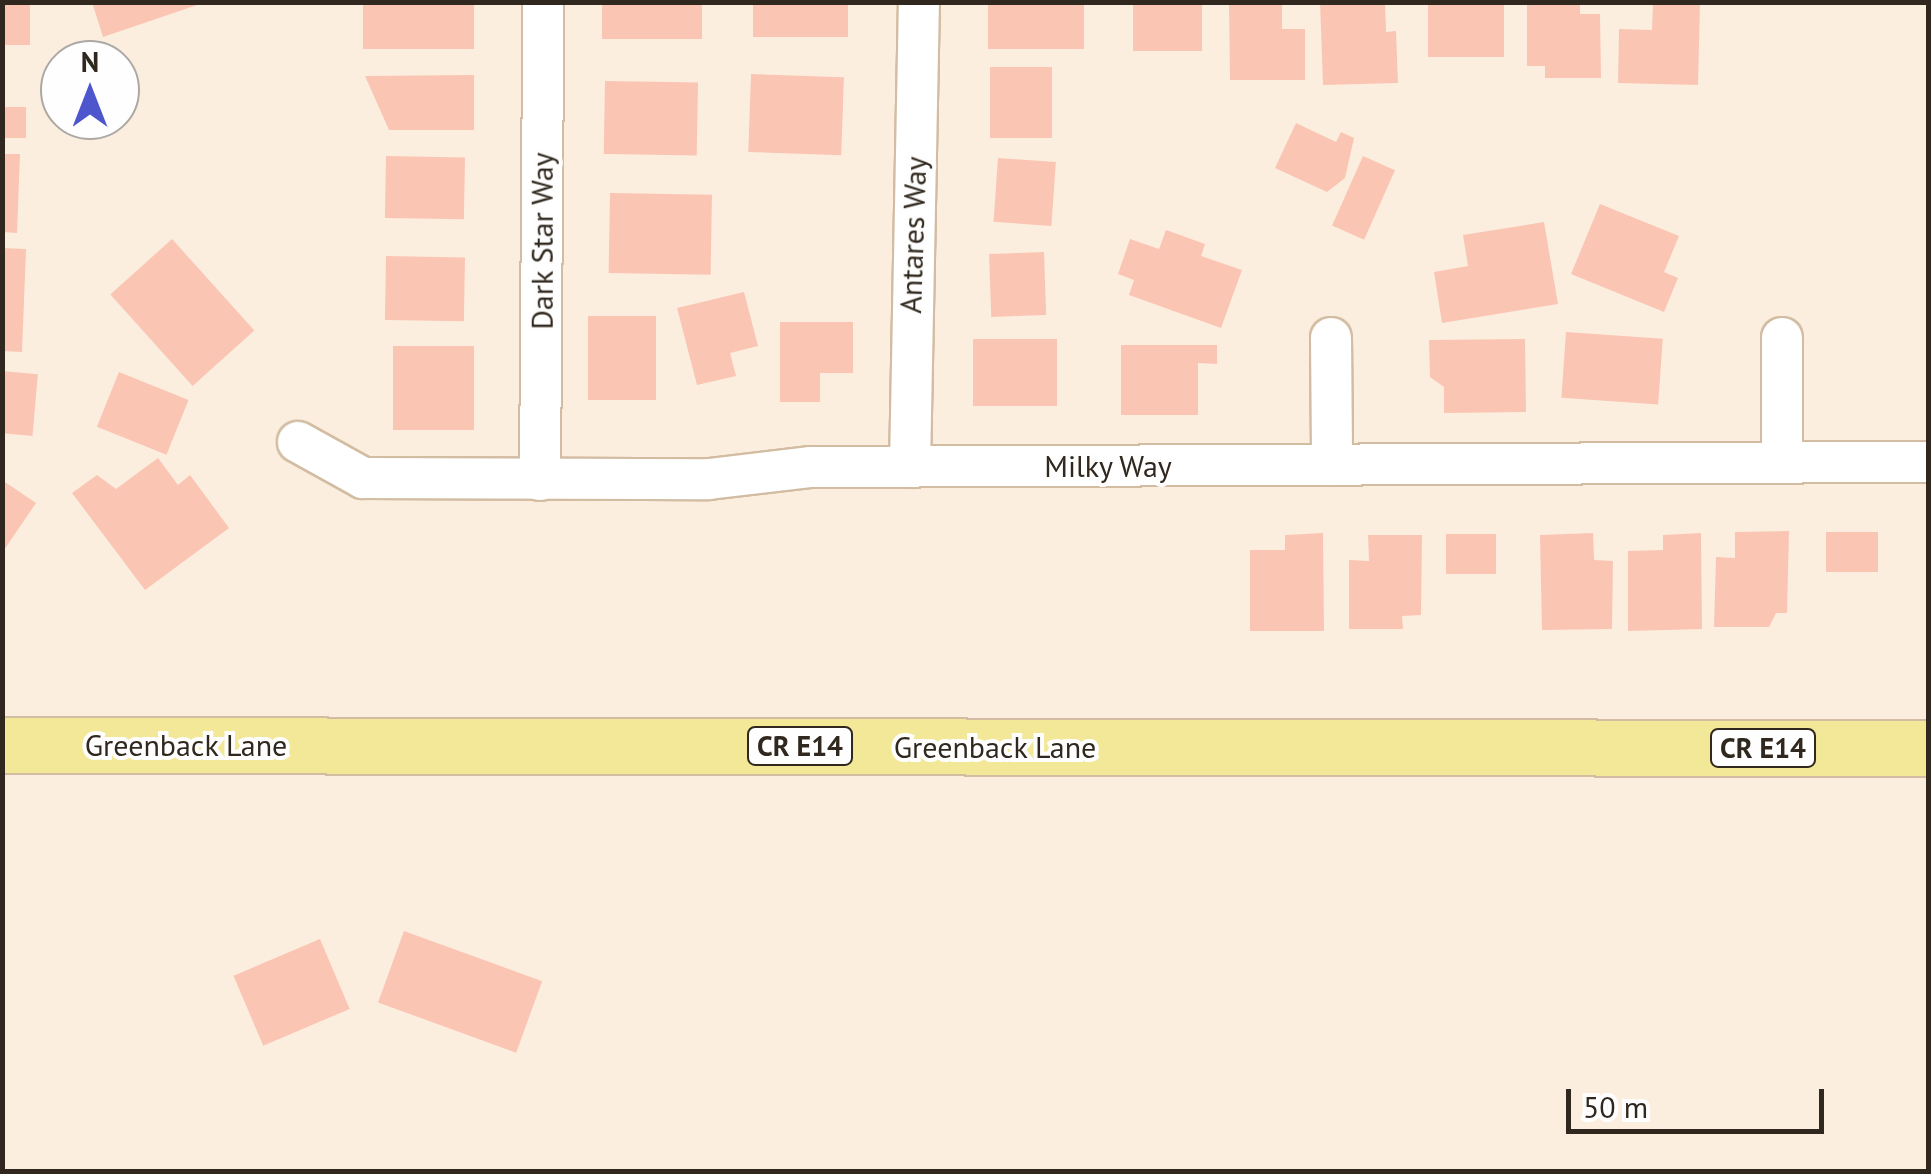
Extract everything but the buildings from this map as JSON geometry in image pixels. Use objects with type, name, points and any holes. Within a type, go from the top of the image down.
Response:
[{"type":"main road","name":"Greenback Lane","points":[[2,745],[1928,748]]},
{"type":"street","name":"Dark Star Way","points":[[540,480],[543,2]]},
{"type":"street","name":"Antares Way","points":[[910,467],[919,2]]},
{"type":"street","points":[[1331,338],[1332,464]]},
{"type":"street","points":[[1782,338],[1782,462]]},
{"type":"street","name":"Milky Way","points":[[298,442],[363,478],[540,480],[910,467],[1928,462]]}]
